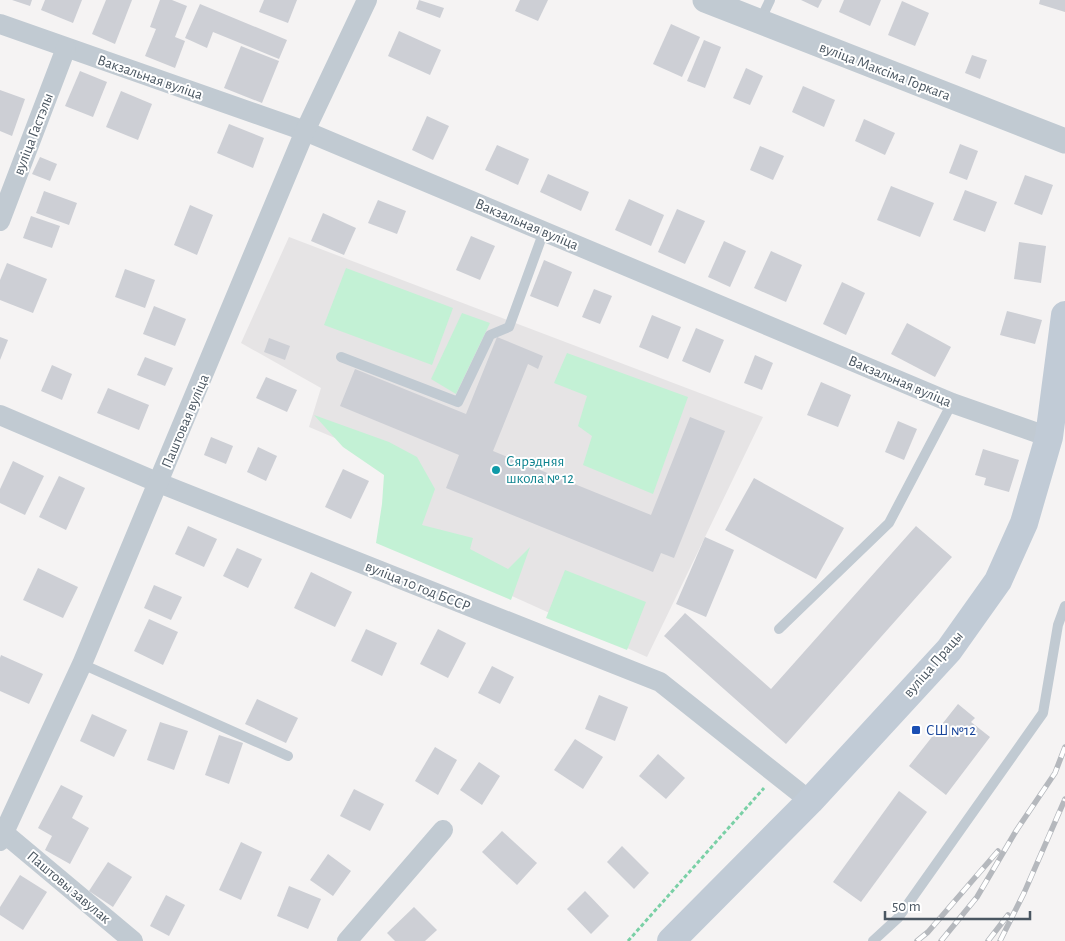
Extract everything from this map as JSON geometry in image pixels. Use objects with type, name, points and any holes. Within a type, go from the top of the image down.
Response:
[{"type":"main road","name":"вуліца Працы","points":[[671,941],[810,801],[949,650],[998,581],[1024,523],[1048,438],[1065,315]]},
{"type":"street","name":"Паштовая вуліца","points":[[2,837],[82,664],[306,131],[367,0]]},
{"type":"street","name":"вуліца Максіма Горкага","points":[[705,0],[765,11],[1065,141]]},
{"type":"street","name":"Вакзальная вуліца","points":[[0,24],[306,131],[952,403],[1048,438]]},
{"type":"street","name":"вуліца Гастэлы","points":[[0,221],[66,48]]},
{"type":"street","name":"вуліца 10 год БССР","points":[[0,415],[159,483],[660,682],[810,801]]},
{"type":"street","points":[[347,941],[443,830]]},
{"type":"street","name":"Паштовы завулак","points":[[2,837],[133,941]]},
{"type":"lane","points":[[341,357],[458,402],[490,335],[509,327],[544,231]]},
{"type":"lane","points":[[779,629],[889,523],[952,403]]},
{"type":"lane","points":[[873,941],[898,918],[1043,714],[1058,625],[1065,606]]},
{"type":"lane","points":[[82,664],[288,756]]},
{"type":"path","points":[[628,941],[776,774]]},
{"type":"shaded area","points":[[289,237],[763,417],[647,657],[394,543],[418,473],[309,427],[321,388],[241,343]]},
{"type":"green space","points":[[346,268],[453,308],[432,365],[324,325]]},
{"type":"green space","points":[[462,313],[490,323],[456,394],[431,379]]},
{"type":"green space","points":[[567,353],[688,397],[653,494],[583,465],[592,436],[578,426],[587,396],[554,383]]},
{"type":"green space","points":[[314,415],[389,442],[417,457],[435,489],[422,525],[473,538],[470,549],[508,569],[530,547],[511,600],[376,543],[384,475],[343,447]]},
{"type":"green space","points":[[565,570],[646,602],[627,650],[546,618]]},
{"type":"building","points":[[12,0],[32,0],[30,6]]},
{"type":"building","points":[[45,0],[82,0],[73,23],[41,10]]},
{"type":"building","points":[[106,0],[132,0],[115,44],[92,34]]},
{"type":"building","points":[[160,0],[172,0],[187,6],[175,37],[185,41],[175,68],[145,56],[156,29],[150,27]]},
{"type":"building","points":[[264,0],[297,0],[288,23],[259,12]]},
{"type":"building","points":[[419,0],[444,8],[440,18],[416,9]]},
{"type":"building","points":[[520,0],[548,0],[538,21],[515,11]]},
{"type":"building","points":[[801,0],[822,0],[818,8]]},
{"type":"building","points":[[844,0],[881,0],[870,26],[839,12]]},
{"type":"building","points":[[1040,0],[1065,0],[1065,12],[1039,4]]},
{"type":"building","points":[[902,1],[929,13],[915,46],[888,35]]},
{"type":"building","points":[[200,4],[287,40],[279,59],[213,32],[207,48],[185,38]]},
{"type":"building","points":[[671,24],[700,37],[682,77],[653,64]]},
{"type":"building","points":[[399,31],[441,50],[430,75],[388,56]]},
{"type":"building","points":[[704,40],[721,47],[705,88],[687,81]]},
{"type":"building","points":[[241,46],[279,61],[262,103],[224,88]]},
{"type":"building","points":[[972,55],[987,60],[980,79],[965,73]]},
{"type":"building","points":[[746,68],[763,76],[750,105],[733,98]]},
{"type":"building","points":[[80,71],[107,82],[93,117],[65,106]]},
{"type":"building","points":[[803,86],[835,100],[824,127],[792,112]]},
{"type":"building","points":[[0,90],[25,99],[12,136],[0,131]]},
{"type":"building","points":[[121,91],[152,104],[138,140],[106,127]]},
{"type":"building","points":[[427,116],[449,126],[433,160],[412,150]]},
{"type":"building","points":[[864,119],[895,133],[885,155],[855,141]]},
{"type":"building","points":[[229,124],[264,138],[253,168],[217,153]]},
{"type":"building","points":[[960,144],[978,151],[967,180],[949,173]]},
{"type":"building","points":[[497,145],[529,159],[518,185],[485,170]]},
{"type":"building","points":[[760,146],[784,156],[773,180],[750,170]]},
{"type":"building","points":[[40,157],[57,164],[50,181],[32,174]]},
{"type":"building","points":[[548,174],[589,192],[581,211],[540,192]]},
{"type":"building","points":[[1025,175],[1053,185],[1042,215],[1014,204]]},
{"type":"building","points":[[891,186],[934,203],[920,237],[877,220]]},
{"type":"building","points":[[965,190],[997,202],[985,232],[953,220]]},
{"type":"building","points":[[44,191],[77,203],[69,225],[36,213]]},
{"type":"building","points":[[629,199],[664,215],[651,246],[615,230]]},
{"type":"building","points":[[378,200],[406,211],[397,234],[368,223]]},
{"type":"building","points":[[190,205],[213,215],[197,255],[174,245]]},
{"type":"building","points":[[677,209],[705,221],[685,264],[658,252]]},
{"type":"building","points":[[323,213],[356,228],[344,255],[311,241]]},
{"type":"building","points":[[31,216],[60,226],[52,248],[23,238]]},
{"type":"building","points":[[471,236],[495,246],[480,280],[456,270]]},
{"type":"building","points":[[724,241],[746,251],[730,287],[708,277]]},
{"type":"building","points":[[1019,242],[1046,246],[1041,283],[1014,279]]},
{"type":"building","points":[[771,251],[802,265],[786,302],[754,288]]},
{"type":"building","points":[[544,260],[572,272],[558,307],[530,296]]},
{"type":"building","points":[[7,263],[47,279],[33,313],[0,300],[0,280]]},
{"type":"building","points":[[125,269],[155,280],[145,308],[115,297]]},
{"type":"building","points":[[842,282],[865,293],[846,335],[823,324]]},
{"type":"building","points":[[594,289],[612,296],[600,324],[582,317]]},
{"type":"building","points":[[154,306],[186,319],[175,346],[143,334]]},
{"type":"building","points":[[1007,311],[1042,320],[1035,344],[1000,335]]},
{"type":"building","points":[[652,315],[681,327],[668,359],[639,347]]},
{"type":"building","points":[[907,323],[951,347],[935,377],[891,354]]},
{"type":"building","points":[[696,328],[724,340],[710,373],[682,361]]},
{"type":"building","points":[[0,337],[8,340],[0,360]]},
{"type":"building","name":"Сярэдняя школа № 12","points":[[497,337],[543,356],[538,369],[528,364],[493,451],[651,515],[690,417],[725,431],[674,558],[661,553],[653,572],[446,488],[459,455],[340,406],[355,369],[466,414]]},
{"type":"building","points":[[269,338],[290,346],[285,360],[264,352]]},
{"type":"building","points":[[755,355],[773,363],[762,390],[744,383]]},
{"type":"building","points":[[145,357],[173,368],[165,386],[137,375]]},
{"type":"building","points":[[52,365],[72,374],[62,400],[41,391]]},
{"type":"building","points":[[266,377],[297,390],[287,412],[256,398]]},
{"type":"building","points":[[821,382],[851,395],[838,427],[807,415]]},
{"type":"building","points":[[108,388],[149,405],[139,430],[97,413]]},
{"type":"building","points":[[898,421],[917,429],[904,460],[885,452]]},
{"type":"building","points":[[211,437],[233,446],[226,464],[204,455]]},
{"type":"building","points":[[258,447],[277,456],[266,481],[247,472]]},
{"type":"building","points":[[983,449],[1019,460],[1009,492],[984,485],[986,478],[975,475]]},
{"type":"building","points":[[13,461],[44,476],[25,515],[0,503],[0,489]]},
{"type":"building","points":[[343,469],[369,481],[351,519],[325,507]]},
{"type":"building","points":[[59,476],[85,488],[66,530],[39,517]]},
{"type":"building","points":[[754,478],[844,528],[816,579],[725,530]]},
{"type":"building","points":[[188,526],[217,539],[204,567],[175,554]]},
{"type":"building","points":[[916,526],[952,557],[786,744],[664,636],[685,613],[771,689]]},
{"type":"building","points":[[705,537],[734,550],[706,617],[676,604]]},
{"type":"building","points":[[237,548],[262,559],[248,588],[223,576]]},
{"type":"building","points":[[38,568],[78,587],[63,618],[23,600]]},
{"type":"building","points":[[311,572],[352,592],[335,627],[294,608]]},
{"type":"building","points":[[154,585],[182,597],[171,620],[144,608]]},
{"type":"building","points":[[149,619],[178,632],[163,665],[134,651]]},
{"type":"building","points":[[366,629],[397,643],[382,676],[351,661]]},
{"type":"building","points":[[438,629],[466,643],[448,678],[420,664]]},
{"type":"building","points":[[1,655],[43,674],[29,704],[0,691]]},
{"type":"building","points":[[492,666],[514,677],[500,704],[478,693]]},
{"type":"building","points":[[599,695],[628,707],[615,741],[585,729]]},
{"type":"building","points":[[257,699],[298,718],[286,743],[245,724]]},
{"type":"building","points":[[958,704],[975,718],[971,722],[990,737],[946,795],[909,766]]},
{"type":"building","points":[[92,714],[127,730],[114,757],[80,741]]},
{"type":"building","points":[[160,722],[188,731],[174,770],[147,760]]},
{"type":"building","points":[[219,735],[243,743],[229,784],[205,775]]},
{"type":"building","points":[[575,739],[603,757],[583,789],[554,770]]},
{"type":"building","points":[[435,747],[457,760],[438,795],[415,781]]},
{"type":"building","points":[[658,754],[685,778],[666,799],[639,776]]},
{"type":"building","points":[[479,762],[500,776],[482,805],[460,790]]},
{"type":"building","points":[[61,785],[83,796],[72,818],[89,828],[70,864],[45,850],[52,836],[38,828]]},
{"type":"building","points":[[354,789],[384,804],[370,831],[340,816]]},
{"type":"building","points":[[899,791],[927,812],[861,902],[833,882]]},
{"type":"building","points":[[502,831],[537,863],[517,885],[482,852]]},
{"type":"building","points":[[241,842],[262,852],[241,900],[219,890]]},
{"type":"building","points":[[622,846],[649,873],[634,889],[607,862]]},
{"type":"building","points":[[328,854],[351,871],[333,896],[310,880]]},
{"type":"building","points":[[108,862],[132,877],[113,907],[89,891]]},
{"type":"building","points":[[20,875],[47,892],[23,930],[0,915],[0,907]]},
{"type":"building","points":[[289,886],[321,899],[308,929],[277,916]]},
{"type":"building","points":[[585,891],[609,916],[591,934],[567,909]]},
{"type":"building","points":[[166,895],[185,905],[169,936],[150,926]]},
{"type":"building","points":[[414,907],[437,930],[425,941],[395,941],[387,933]]},
{"type":"railway","points":[[941,941],[977,897],[1016,831],[1055,773],[1065,747]]},
{"type":"railway","points":[[1000,941],[1024,893],[1065,799]]},
{"type":"railway","points":[[917,941],[928,932],[998,851]]},
{"type":"railway","points":[[988,941],[1008,915]]},
{"type":"place","name":"Сярэдняя школа № 12","points":[[496,470]]},
{"type":"place","name":"СШ №12","points":[[916,730]]}]
